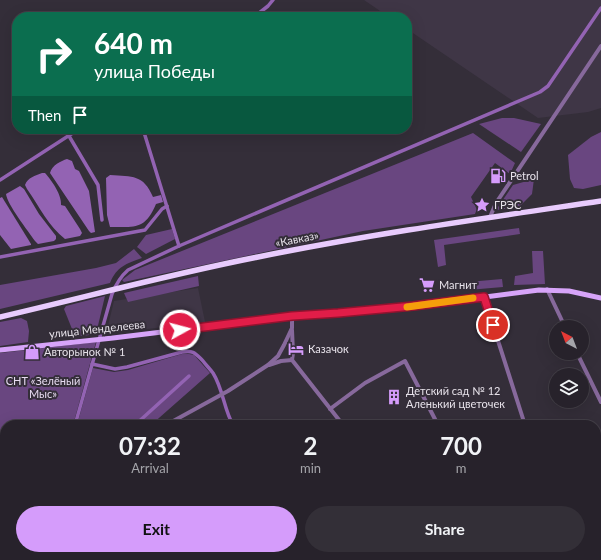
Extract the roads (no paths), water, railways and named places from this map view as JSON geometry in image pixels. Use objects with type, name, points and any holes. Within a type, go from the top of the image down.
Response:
[{"type":"highway","name":"«Кавказ»","points":[[0,317],[256,257],[490,217],[601,201]]},
{"type":"main road","name":"улица Менделеева","points":[[0,350],[292,316],[413,306],[547,290],[569,291],[601,298]]},
{"type":"street","points":[[490,217],[496,203],[601,46]]},
{"type":"street","points":[[547,290],[562,320]]},
{"type":"street","points":[[484,297],[523,420]]},
{"type":"street","points":[[292,316],[292,360],[339,420]]},
{"type":"street","points":[[268,365],[281,350],[292,328]]},
{"type":"street","points":[[175,420],[228,391],[268,365],[281,361],[292,360]]},
{"type":"street","points":[[580,360],[601,402]]},
{"type":"street","points":[[330,409],[365,383],[405,361],[435,420]]},
{"type":"waterway","points":[[260,12],[273,0]]},
{"type":"waterway","points":[[76,420],[112,294],[118,281],[128,270],[179,246],[540,92],[548,86],[601,8]]},
{"type":"waterway","points":[[0,180],[71,134]]},
{"type":"waterway","points":[[145,134],[179,246]]},
{"type":"waterway","points":[[69,136],[98,185],[102,220]]},
{"type":"waterway","points":[[0,257],[145,230],[162,209],[167,206]]},
{"type":"waterway","points":[[92,364],[115,369],[182,352],[189,351],[194,353],[213,373],[230,420]]},
{"type":"waterway","points":[[141,420],[189,376]]},
{"type":"place","name":"Petrol","points":[[498,176]]},
{"type":"place","name":"ГРЭС","points":[[482,205]]},
{"type":"place","name":"Магнит","points":[[427,285]]},
{"type":"place","name":"Казачок","points":[[296,349]]},
{"type":"place","name":"Авторынок № 1","points":[[32,352]]},
{"type":"place","name":"Детский сад № 12 Аленький цветочек","points":[[394,397]]},
{"type":"park label","name":"СНТ «Зелёный Мыс»","points":[[43,387]]}]
